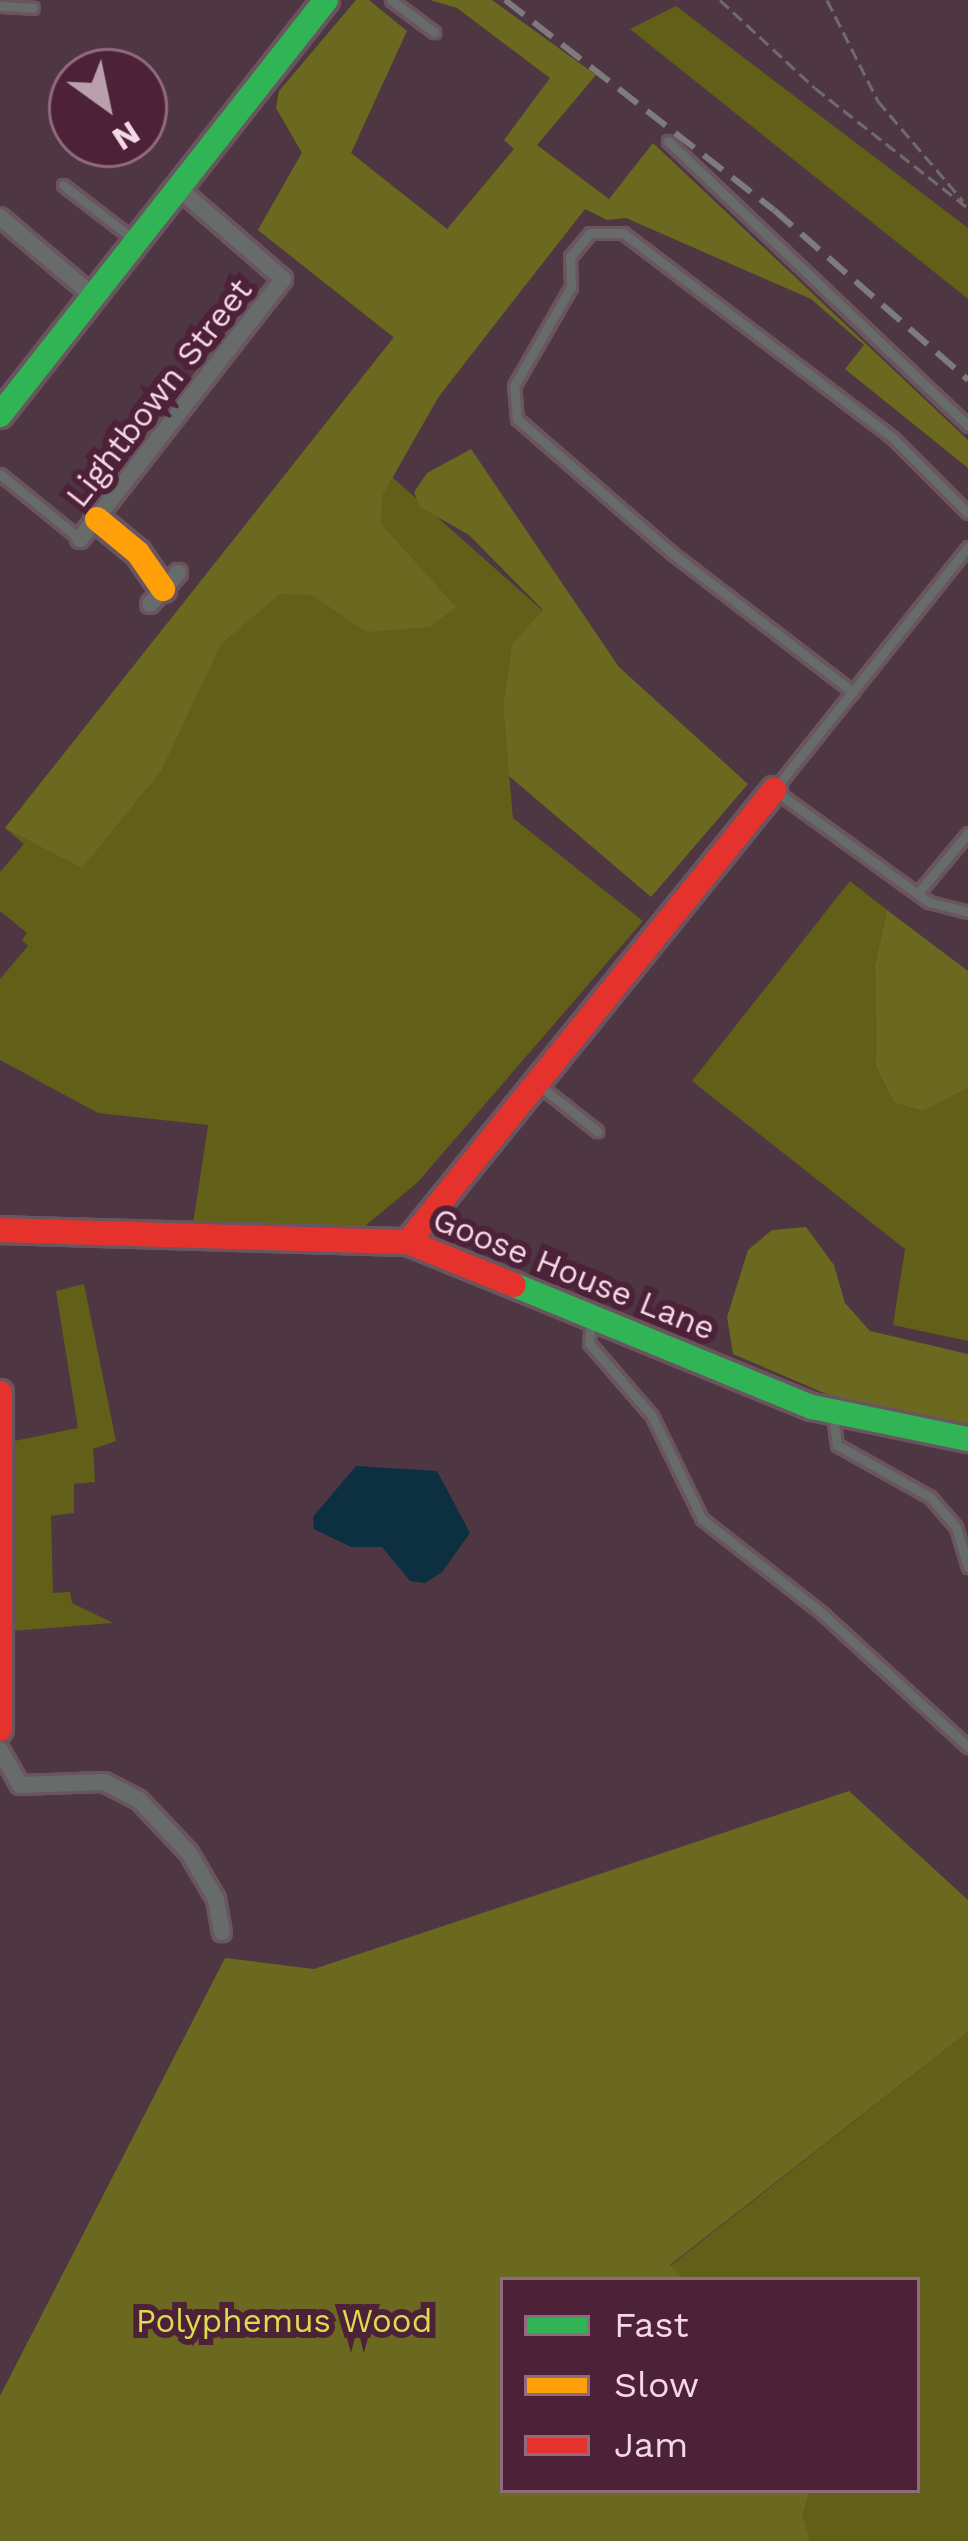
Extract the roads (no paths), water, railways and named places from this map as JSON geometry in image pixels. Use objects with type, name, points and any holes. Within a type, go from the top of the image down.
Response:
[{"type":"street","points":[[0,415],[326,0]]},
{"type":"street","name":"Lightbown Street","points":[[89,529],[283,279],[178,188]]},
{"type":"street","points":[[0,218],[93,296]]},
{"type":"street","points":[[89,529],[138,553],[164,589]]},
{"type":"street","points":[[408,1242],[774,790]]},
{"type":"street","name":"Goose House Lane","points":[[0,1229],[408,1242],[835,1411],[968,1439]]},
{"type":"street","points":[[0,1393],[6,1425],[0,1729]]},
{"type":"street","points":[[0,1750],[20,1784],[104,1782],[138,1798],[189,1853],[216,1899],[222,1932]]},
{"type":"lane","points":[[391,0],[434,32]]},
{"type":"lane","points":[[0,6],[33,8]]},
{"type":"lane","points":[[668,142],[968,426]]},
{"type":"lane","points":[[63,185],[136,241]]},
{"type":"lane","points":[[853,692],[673,554],[517,419],[514,386],[571,287],[570,257],[590,233],[623,233],[893,439],[968,512]]},
{"type":"lane","points":[[0,474],[89,529]]},
{"type":"lane","points":[[968,547],[774,790],[918,893],[952,914],[968,912]]},
{"type":"lane","points":[[918,893],[968,833]]},
{"type":"lane","points":[[536,1082],[597,1131]]},
{"type":"lane","points":[[591,1316],[589,1342],[652,1416],[702,1519],[823,1614],[968,1747]]},
{"type":"lane","points":[[835,1411],[837,1445],[930,1497],[956,1527],[968,1567]]},
{"type":"water","points":[[356,1466],[437,1471],[470,1533],[442,1572],[425,1583],[410,1581],[382,1547],[351,1547],[314,1529],[313,1517]]},
{"type":"railway","points":[[505,0],[774,210],[968,380]]},
{"type":"park label","name":"Polyphemus Wood","points":[[284,2321]]}]
